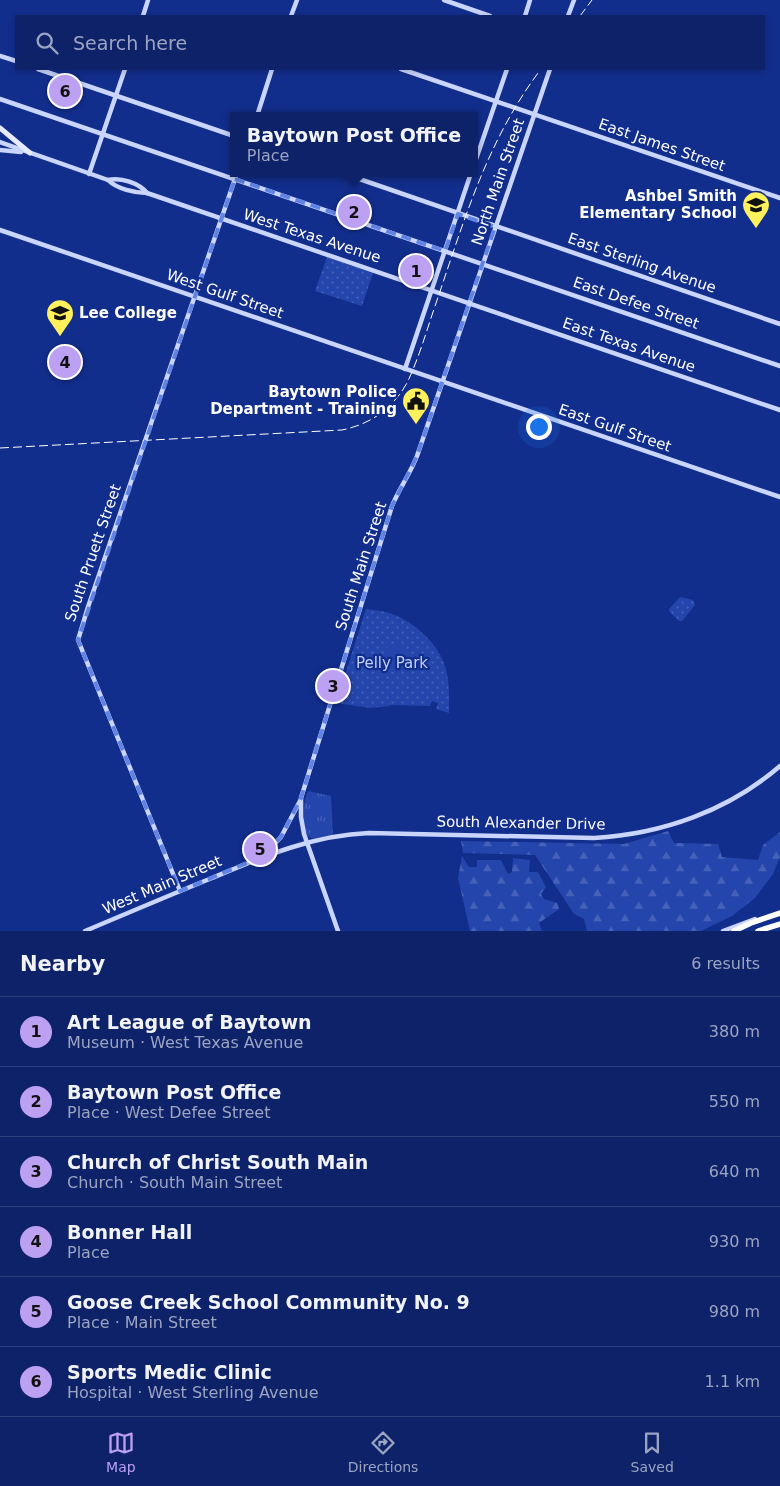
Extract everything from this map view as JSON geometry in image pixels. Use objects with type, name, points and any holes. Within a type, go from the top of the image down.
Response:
[{"type":"highway","points":[[734,931],[780,912]]},
{"type":"highway","points":[[758,931],[780,924]]},
{"type":"main road","points":[[143,15],[148,0]]},
{"type":"main road","points":[[291,15],[297,0]]},
{"type":"main road","points":[[444,0],[487,15]]},
{"type":"main road","points":[[525,15],[530,0]]},
{"type":"main road","points":[[568,15],[574,0]]},
{"type":"main road","points":[[0,56],[15,62]]},
{"type":"main road","points":[[41,70],[230,135]]},
{"type":"main road","points":[[90,174],[124,70]]},
{"type":"main road","points":[[258,112],[272,70]]},
{"type":"main road","name":"East James Street","points":[[404,70],[780,198]]},
{"type":"main road","points":[[478,154],[507,70]]},
{"type":"main road","name":"North Main Street","points":[[469,304],[550,70]]},
{"type":"main road","name":"East Defee Street","points":[[0,99],[780,366]]},
{"type":"main road","points":[[0,128],[30,153]]},
{"type":"main road","name":"West Texas Avenue","points":[[0,142],[108,180],[126,189],[147,193],[469,304]]},
{"type":"main road","points":[[0,150],[30,153]]},
{"type":"main road","name":"East Sterling Avenue","points":[[353,177],[780,324]]},
{"type":"main road","points":[[405,369],[470,177]]},
{"type":"main road","name":"West Texas Avenue","points":[[108,180],[113,179],[134,184],[143,188],[147,193]]},
{"type":"main road","name":"South Pruett Street","points":[[180,891],[78,640],[235,179]]},
{"type":"main road","name":"West Gulf Street","points":[[0,230],[443,381]]},
{"type":"main road","name":"South Main Street","points":[[338,931],[306,842],[302,827],[302,798],[392,506],[411,472],[469,304]]},
{"type":"main road","name":"East Texas Avenue","points":[[469,304],[780,410]]},
{"type":"main road","name":"East Gulf Street","points":[[443,381],[780,497]]},
{"type":"main road","name":"South Alexander Drive","points":[[306,842],[344,835],[369,833],[585,838],[627,835],[678,823],[705,813],[750,788],[780,766]]},
{"type":"main road","points":[[262,858],[281,837],[302,798]]},
{"type":"main road","name":"West Main Street","points":[[85,931],[180,891],[306,842]]},
{"type":"main road","points":[[723,931],[742,923],[780,912]]},
{"type":"highlighted area","points":[[235,179],[445,251],[458,214],[495,227],[417,456],[392,506],[301,798],[281,837],[261,857],[180,891],[78,640]]},
{"type":"green space","points":[[327,257],[373,273],[362,306],[315,291]]},
{"type":"green space","points":[[680,597],[693,600],[695,605],[682,621],[679,621],[669,611]]},
{"type":"green space","name":"Pelly Park","points":[[366,609],[386,612],[400,617],[416,627],[436,648],[441,655],[447,675],[449,713],[436,709],[438,703],[432,701],[430,706],[390,705],[371,708],[336,703]]},
{"type":"green space","points":[[392,644],[410,654],[412,667],[381,674],[379,672],[388,645]]},
{"type":"green space","points":[[308,791],[331,796],[333,835],[314,839],[306,836],[304,813]]},
{"type":"green space","points":[[668,831],[674,843],[718,844],[722,857],[758,860],[763,845],[780,832],[780,857],[773,874],[755,898],[732,916],[701,931],[587,931],[584,919],[574,914],[535,855],[463,853],[461,841],[624,844]]},
{"type":"green space","points":[[462,856],[469,867],[477,867],[477,860],[501,860],[508,874],[512,872],[513,858],[530,860],[529,872],[538,872],[546,887],[541,894],[544,899],[557,903],[559,909],[539,923],[542,931],[470,931],[458,878]]},
{"type":"railway","points":[[581,15],[592,0]]},
{"type":"railway","points":[[0,448],[342,430],[362,424],[380,414],[401,392],[415,366],[466,216],[490,155],[522,97],[540,70]]},
{"type":"place","name":"Sports Medic Clinic","points":[[65,91]]},
{"type":"place","name":"Baytown Post Office","points":[[354,212]]},
{"type":"place","name":"Ashbel Smith Elementary School","points":[[756,229]]},
{"type":"place","name":"Art League of Baytown","points":[[416,271]]},
{"type":"place","name":"Lee College","points":[[60,337]]},
{"type":"place","name":"Bonner Hall","points":[[65,362]]},
{"type":"place","name":"Baytown Police Department - Training","points":[[416,425]]},
{"type":"place","name":"Church of Christ South Main","points":[[333,686]]},
{"type":"place","name":"Goose Creek School Community No. 9","points":[[260,849]]}]
